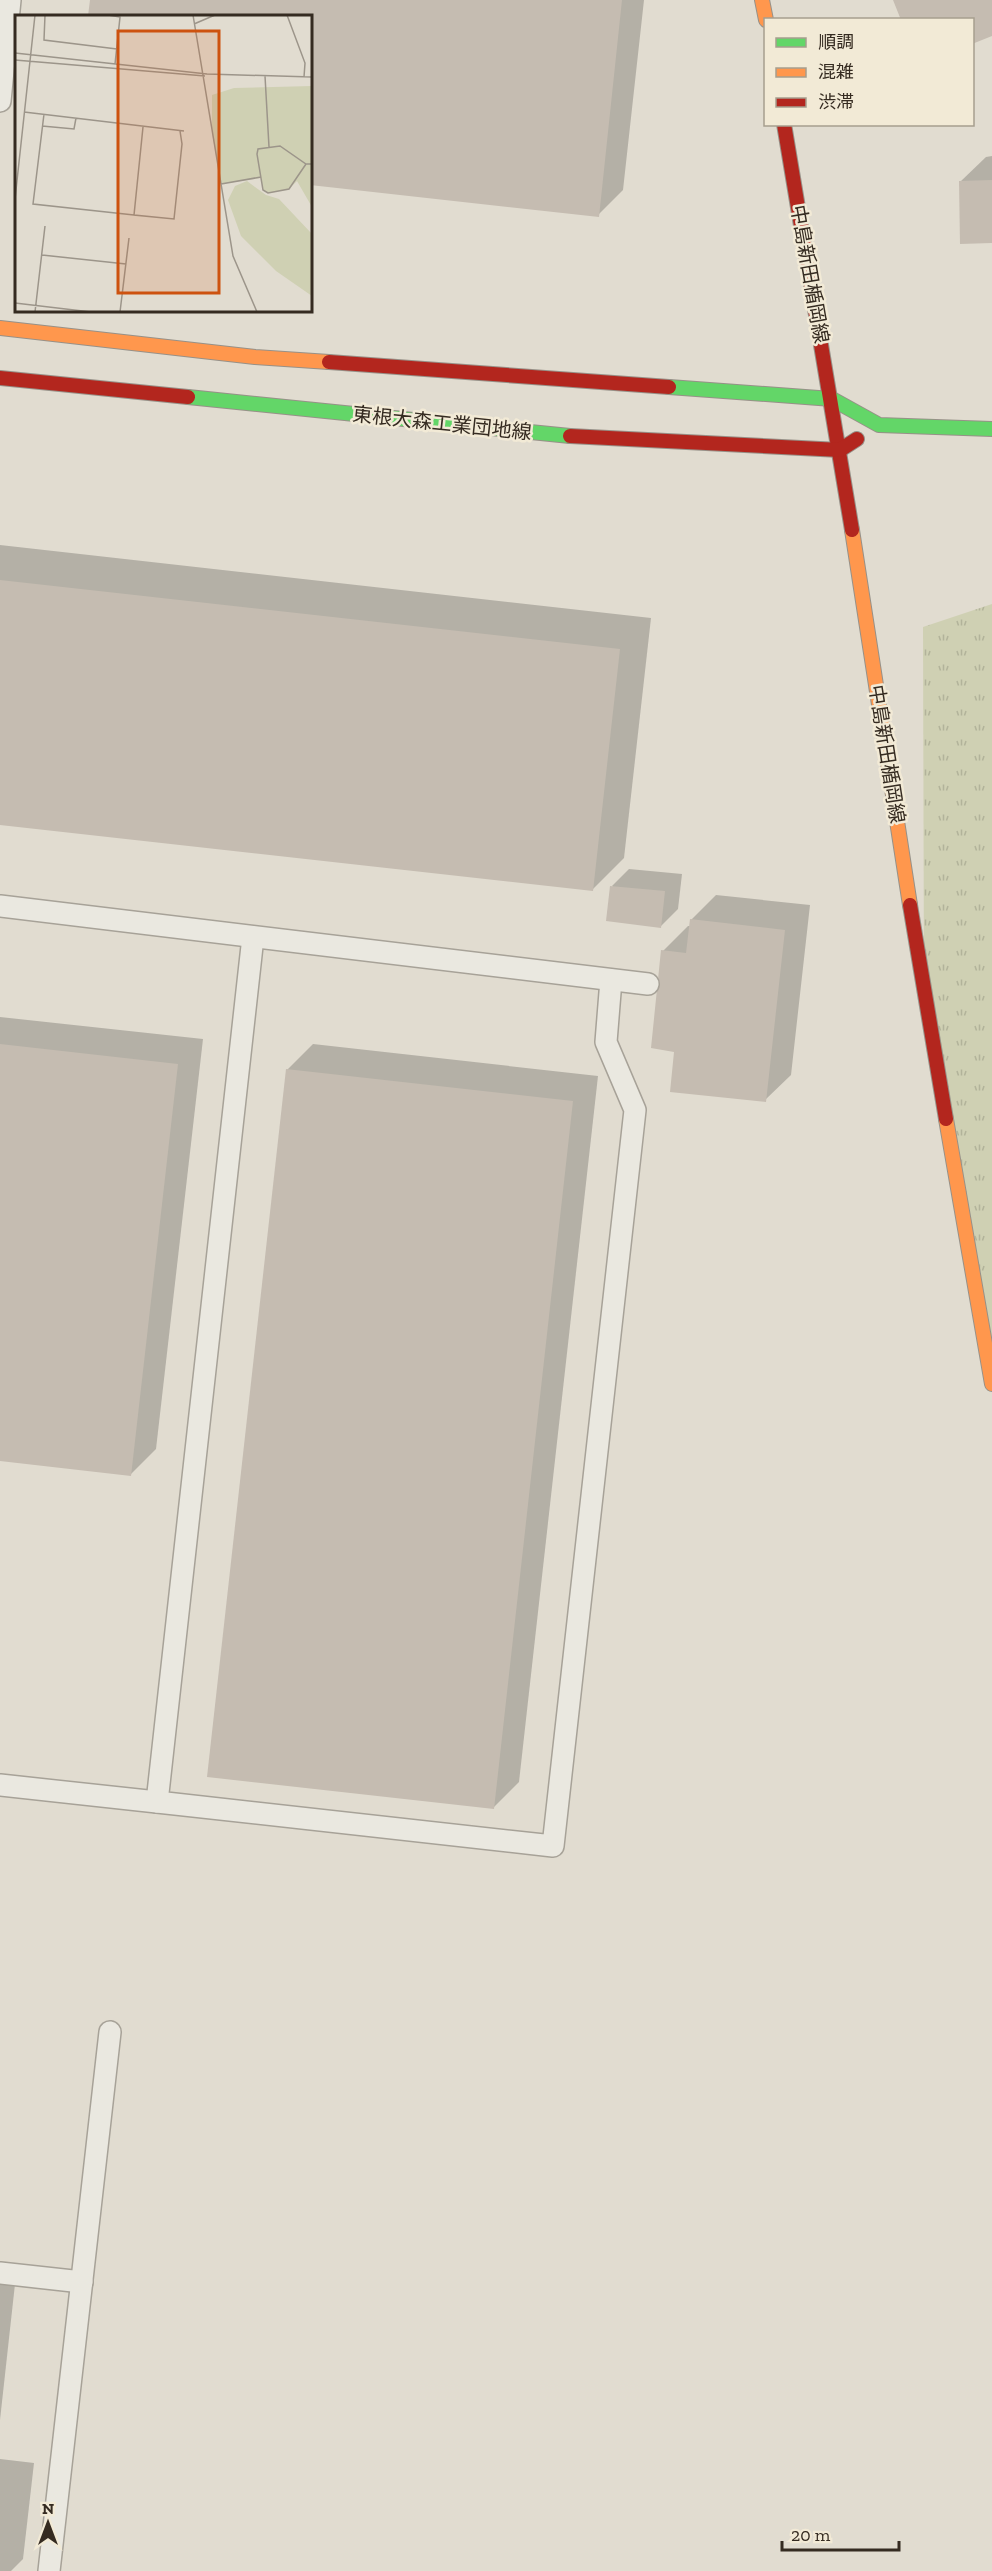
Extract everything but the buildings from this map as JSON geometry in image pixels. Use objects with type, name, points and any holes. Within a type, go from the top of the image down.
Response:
[{"type":"main road","points":[[762,0],[766,18]]},
{"type":"main road","name":"中島新田楯岡線","points":[[784,126],[832,399],[924,995],[992,1384]]},
{"type":"main road","points":[[0,328],[255,357],[832,399],[879,425],[992,429]]},
{"type":"main road","name":"東根大森工業団地線","points":[[0,378],[570,436],[840,450]]},
{"type":"main road","points":[[840,450],[879,425]]},
{"type":"lane","points":[[0,101],[10,0]]},
{"type":"lane","points":[[0,906],[648,984]]},
{"type":"lane","points":[[157,1802],[253,937]]},
{"type":"lane","points":[[0,1785],[553,1846],[635,1110],[606,1042],[611,980]]},
{"type":"lane","points":[[49,2571],[110,2032]]},
{"type":"lane","points":[[0,2273],[82,2282]]},
{"type":"green space","points":[[992,604],[992,1384],[924,995],[923,627]]},
{"type":"traffic: fast","points":[[669,387],[832,399],[879,425],[992,429]]},
{"type":"traffic: fast","points":[[188,397],[570,436]]},
{"type":"traffic: slow","points":[[762,0],[766,18]]},
{"type":"traffic: slow","points":[[0,328],[255,357],[329,362]]},
{"type":"traffic: slow","points":[[852,530],[910,905]]},
{"type":"traffic: slow","points":[[946,1119],[992,1384]]},
{"type":"traffic: jam","points":[[784,126],[852,530]]},
{"type":"traffic: jam","points":[[329,362],[669,387]]},
{"type":"traffic: jam","points":[[0,378],[188,397]]},
{"type":"traffic: jam","points":[[570,436],[840,450],[857,439]]},
{"type":"traffic: jam","points":[[910,905],[946,1119]]}]
